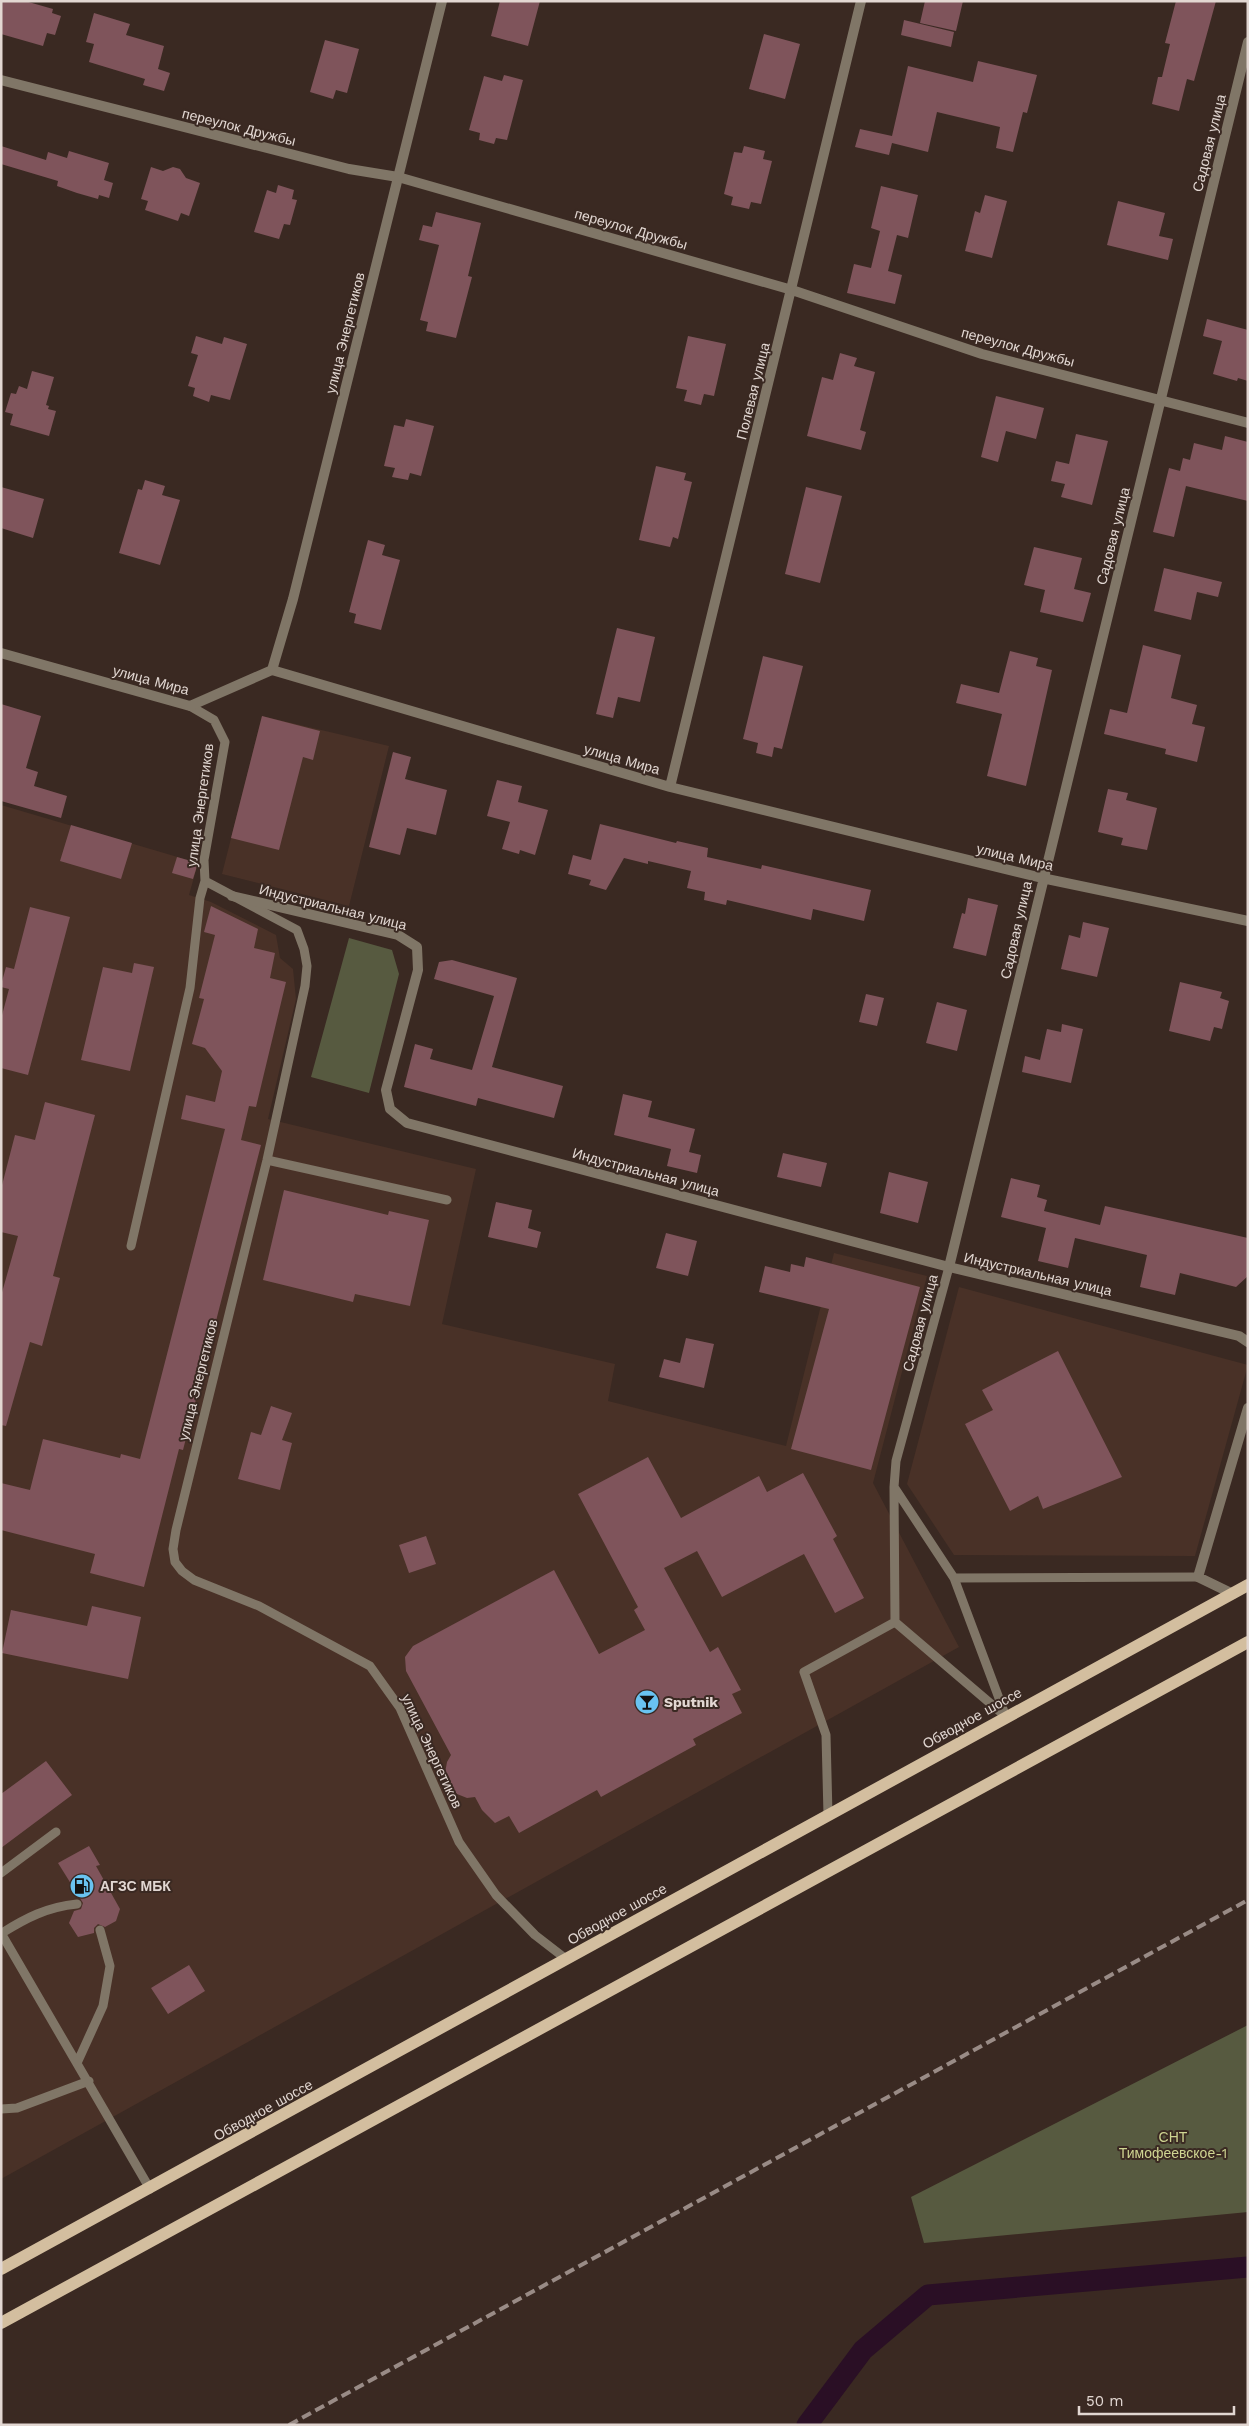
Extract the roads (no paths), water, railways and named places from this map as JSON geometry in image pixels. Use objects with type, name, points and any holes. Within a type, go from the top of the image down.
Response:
[{"type":"main road","name":"Обводное шоссе","points":[[1,2269],[150,2189],[1248,1585]]},
{"type":"main road","points":[[1,2323],[1248,1642]]},
{"type":"street","name":"улица Энергетиков","points":[[272,670],[293,599],[442,1]]},
{"type":"street","name":"Полевая улица","points":[[670,787],[861,1]]},
{"type":"street","name":"Садовая улица","points":[[949,1267],[1042,878],[1247,47]]},
{"type":"street","name":"переулок Дружбы","points":[[1,80],[349,169],[398,177],[792,290],[982,354],[1248,423]]},
{"type":"street","name":"улица Мира","points":[[1,653],[190,706],[272,670],[670,787],[1042,878],[1248,921]]},
{"type":"street","name":"Индустриальная улица","points":[[232,896],[398,935],[417,947],[418,970],[386,1090],[390,1109],[407,1123],[949,1267],[1239,1336],[1248,1342]]},
{"type":"street","points":[[1233,1594],[1198,1577],[1248,1408]]},
{"type":"lane","name":"улица Энергетиков","points":[[190,706],[214,720],[225,742],[204,860],[205,881],[297,930],[306,957],[306,986],[267,1160],[176,1530],[173,1549],[175,1562],[182,1571],[194,1580],[259,1606],[370,1666],[400,1708],[459,1842],[496,1894],[535,1935],[566,1959]]},
{"type":"lane","points":[[131,1246],[190,988],[200,898],[205,881]]},
{"type":"lane","points":[[267,1160],[447,1200]]},
{"type":"lane","name":"Садовая улица","points":[[895,1622],[894,1487],[896,1461],[949,1267]]},
{"type":"lane","points":[[894,1487],[954,1578],[1006,1717]]},
{"type":"lane","points":[[954,1578],[1198,1577]]},
{"type":"lane","points":[[828,1815],[826,1735],[804,1672],[895,1622],[1006,1717]]},
{"type":"lane","points":[[1,1873],[56,1832]]},
{"type":"lane","points":[[77,1904],[54,1907],[28,1917],[2,1933],[78,2061],[150,2189]]},
{"type":"lane","points":[[78,2061],[103,2006],[110,1966],[100,1930]]},
{"type":"lane","points":[[1,2109],[17,2108],[89,2081]]},
{"type":"waterway","points":[[807,2425],[863,2350],[928,2295],[1248,2267]]},
{"type":"railway","points":[[289,2425],[1248,1900]]},
{"type":"place","name":"Sputnik","points":[[647,1702]]},
{"type":"place","name":"АГЗС МБК","points":[[82,1886]]},
{"type":"park label","name":"СНТ Тимофеевское-1","points":[[1173,2146]]}]
